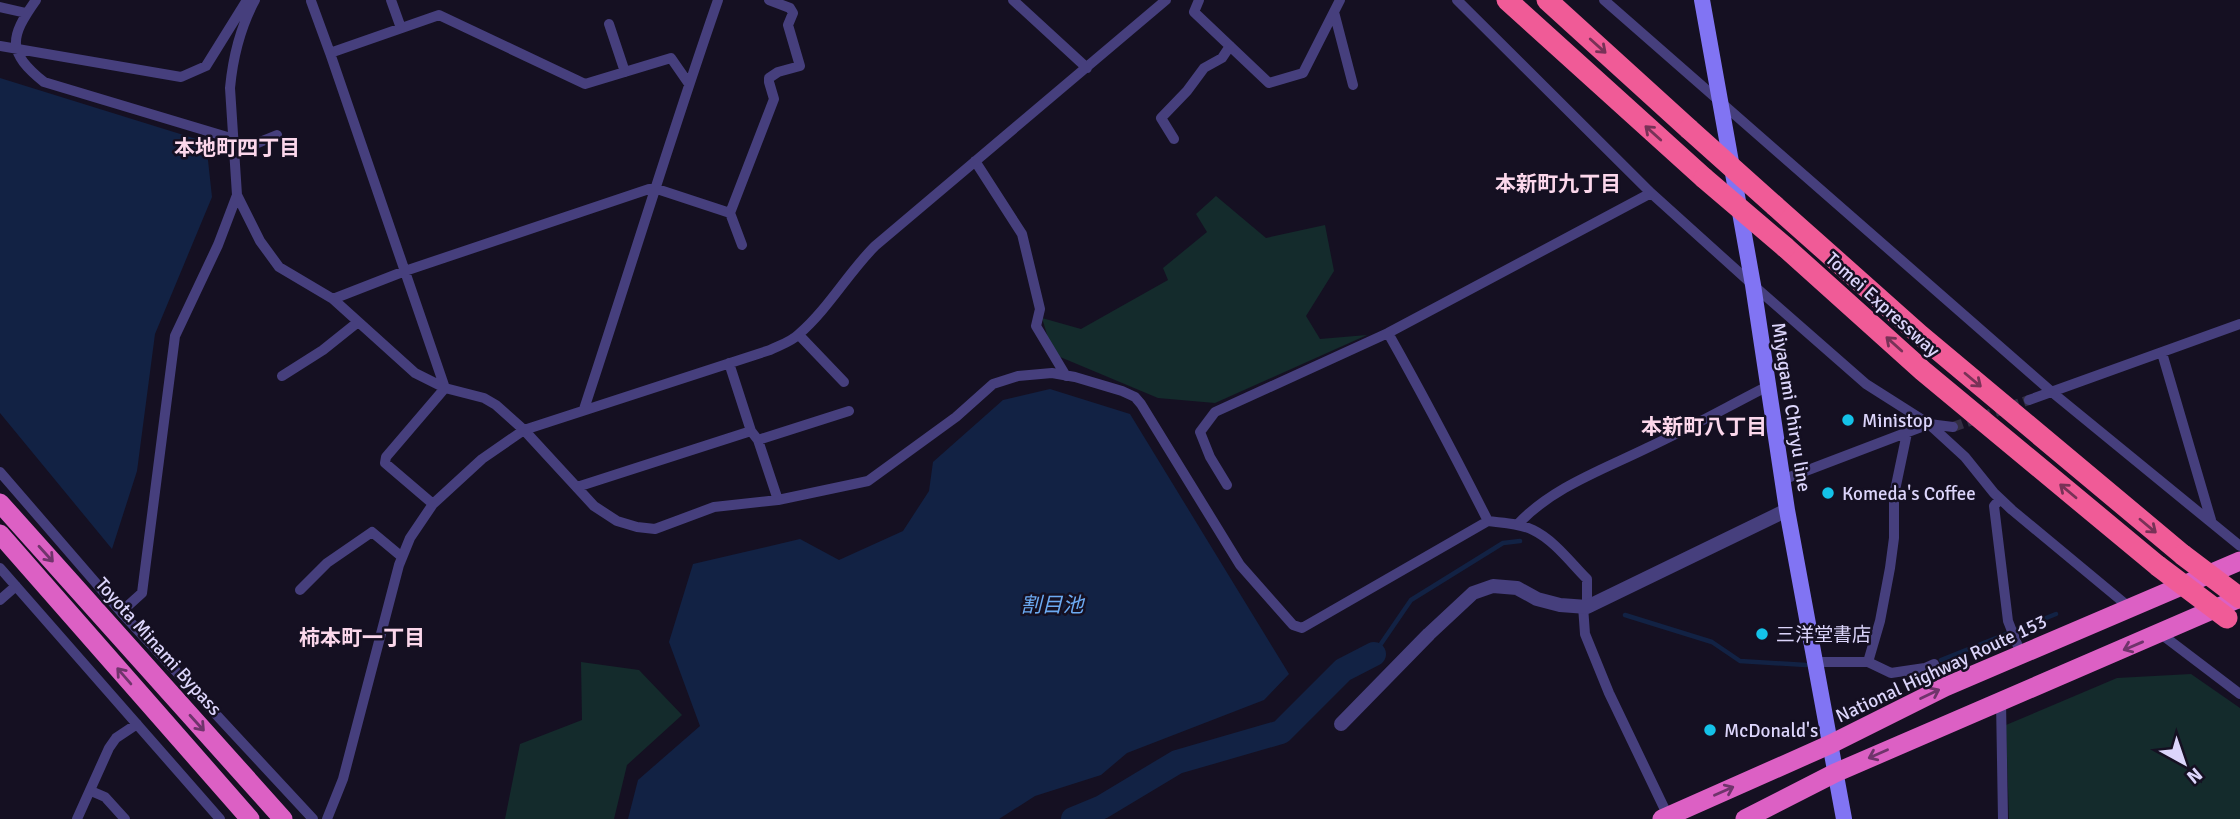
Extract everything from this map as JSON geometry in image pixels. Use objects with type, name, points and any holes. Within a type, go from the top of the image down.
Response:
[{"type":"highway","name":"Tomei Expressway","points":[[1507,0],[1923,371],[2158,566],[2233,623]]},
{"type":"highway","name":"Tomei Expressway","points":[[1547,0],[1920,335],[2183,555],[2240,598]]},
{"type":"highway","name":"Toyota Minami Bypass","points":[[0,503],[283,819]]},
{"type":"highway","points":[[0,534],[250,819]]},
{"type":"highway","name":"National Highway Route 153","points":[[1665,817],[1831,744],[1945,687],[2240,561]]},
{"type":"highway","points":[[1750,817],[1835,773],[2240,598]]},
{"type":"main road","name":"Miyagami Chiryu line","points":[[1702,0],[1753,285],[1787,510],[1844,819]]},
{"type":"street","points":[[36,0],[26,13],[15,38],[16,49],[20,60],[44,82],[248,147],[277,135]]},
{"type":"street","points":[[0,46],[181,77],[206,66],[247,0]]},
{"type":"street","points":[[121,612],[142,593],[175,336],[218,245],[237,195],[230,88],[234,52],[255,0]]},
{"type":"street","points":[[391,0],[401,28]]},
{"type":"street","points":[[584,409],[718,0]]},
{"type":"street","points":[[742,245],[730,213],[774,99],[769,78],[778,72],[800,66],[788,25],[793,13],[790,8],[768,0]]},
{"type":"street","points":[[1013,0],[1087,68]]},
{"type":"street","points":[[1199,0],[1195,12],[1269,83],[1303,73],[1340,0]]},
{"type":"street","points":[[1457,0],[1651,192],[1753,285],[1866,384],[1929,424],[1965,457],[2000,499],[2129,607]]},
{"type":"street","points":[[1604,0],[2053,393],[2240,546]]},
{"type":"street","points":[[311,1],[445,388]]},
{"type":"street","points":[[327,819],[343,779],[402,557],[410,538],[433,504],[482,459],[524,430],[770,350],[799,335],[875,246],[1087,68],[1162,1]]},
{"type":"street","points":[[0,7],[26,13]]},
{"type":"street","points":[[1334,12],[1353,85]]},
{"type":"street","points":[[330,53],[439,15],[585,84],[671,58],[689,84]]},
{"type":"street","points":[[609,24],[625,72]]},
{"type":"street","points":[[1174,139],[1161,118],[1204,68],[1222,58],[1230,46]]},
{"type":"street","points":[[975,162],[1022,234],[1041,309],[1036,326],[1066,376]]},
{"type":"street","points":[[333,299],[405,271],[649,189],[657,188],[730,213]]},
{"type":"street","points":[[1227,485],[1210,457],[1200,432],[1215,412],[1388,333],[1651,192]]},
{"type":"street","points":[[237,195],[260,242],[279,267],[333,299],[415,373],[445,388],[484,398],[505,412],[594,506],[617,521],[655,529],[713,507],[778,500],[868,481],[956,418],[993,384],[1018,376],[1052,373],[1122,391],[1135,397],[1240,565],[1293,625],[1302,628],[1488,521],[1533,530],[1551,542],[1587,579],[1585,634],[1665,817]]},
{"type":"street","points":[[282,376],[323,350],[358,322]]},
{"type":"street","points":[[2029,400],[2240,324]]},
{"type":"street","points":[[1388,333],[1488,521]]},
{"type":"street","points":[[799,335],[844,382]]},
{"type":"street","points":[[2162,353],[2211,520]]},
{"type":"street","points":[[729,363],[751,431],[758,440],[778,500]]},
{"type":"street","points":[[1517,525],[1533,508],[1605,467],[1646,449],[1768,386]]},
{"type":"street","points":[[433,504],[385,463],[386,457],[445,388]]},
{"type":"street","points":[[758,440],[849,411]]},
{"type":"street","points":[[1782,480],[1929,424],[1953,427]]},
{"type":"street","points":[[577,487],[751,431]]},
{"type":"street","points":[[1868,662],[1880,621],[1890,568],[1894,538],[1894,495],[1908,433]]},
{"type":"street","points":[[0,472],[121,612],[313,819]]},
{"type":"street","points":[[2000,499],[1994,506],[2008,621],[2021,654]]},
{"type":"street","points":[[1341,724],[1473,593],[1493,586],[1517,588],[1537,599],[1560,605],[1585,607],[1787,510]]},
{"type":"street","points":[[300,590],[327,562],[372,533],[402,557]]},
{"type":"street","points":[[0,568],[220,819]]},
{"type":"street","points":[[0,600],[16,586]]},
{"type":"street","points":[[2161,634],[2240,694]]},
{"type":"street","points":[[1815,662],[1868,662],[1891,673],[1934,664]]},
{"type":"street","points":[[2001,701],[2003,819]]},
{"type":"street","points":[[77,819],[109,748],[116,738],[137,724]]},
{"type":"street","points":[[91,791],[111,802],[125,819]]},
{"type":"green space","points":[[1216,196],[1266,238],[1325,225],[1334,271],[1306,316],[1320,339],[1367,335],[1215,403],[1158,398],[1053,354],[1042,318],[1081,329],[1168,280],[1163,268],[1207,232],[1196,214]]},
{"type":"green space","points":[[581,662],[639,670],[682,715],[627,765],[614,819],[505,819],[520,744],[582,720]]},
{"type":"green space","points":[[2191,674],[2240,708],[2240,819],[2009,819],[2006,725],[2117,678]]},
{"type":"water","points":[[0,78],[206,142],[212,197],[155,334],[137,471],[112,549],[0,413]]},
{"type":"water","name":"割目池","points":[[1050,389],[1130,414],[1289,674],[1264,700],[1127,753],[1101,775],[1035,796],[999,819],[628,819],[638,780],[700,726],[669,642],[693,564],[800,539],[839,560],[903,531],[929,491],[933,462],[1003,400]]},
{"type":"waterway","points":[[1374,654],[1411,600],[1503,543],[1520,541]]},
{"type":"waterway","points":[[1941,660],[2056,614]]},
{"type":"waterway","points":[[1625,615],[1712,642],[1740,661],[1806,665]]},
{"type":"waterway","name":"割目池","points":[[1073,819],[1102,807],[1177,762],[1281,732],[1343,670],[1374,654]]},
{"type":"tunnel","points":[[1953,427],[2029,400]]},
{"type":"place","name":"Ministop","points":[[1848,420]]},
{"type":"place","name":"Komeda's Coffee","points":[[1828,493]]},
{"type":"place","name":"三洋堂書店","points":[[1762,634]]},
{"type":"place","name":"McDonald's","points":[[1710,730]]},
{"type":"district","name":"本地町四丁目","points":[[237,148]]},
{"type":"district","name":"本新町九丁目","points":[[1558,184]]},
{"type":"district","name":"本新町八丁目","points":[[1704,427]]},
{"type":"district","name":"柿本町一丁目","points":[[362,638]]}]
